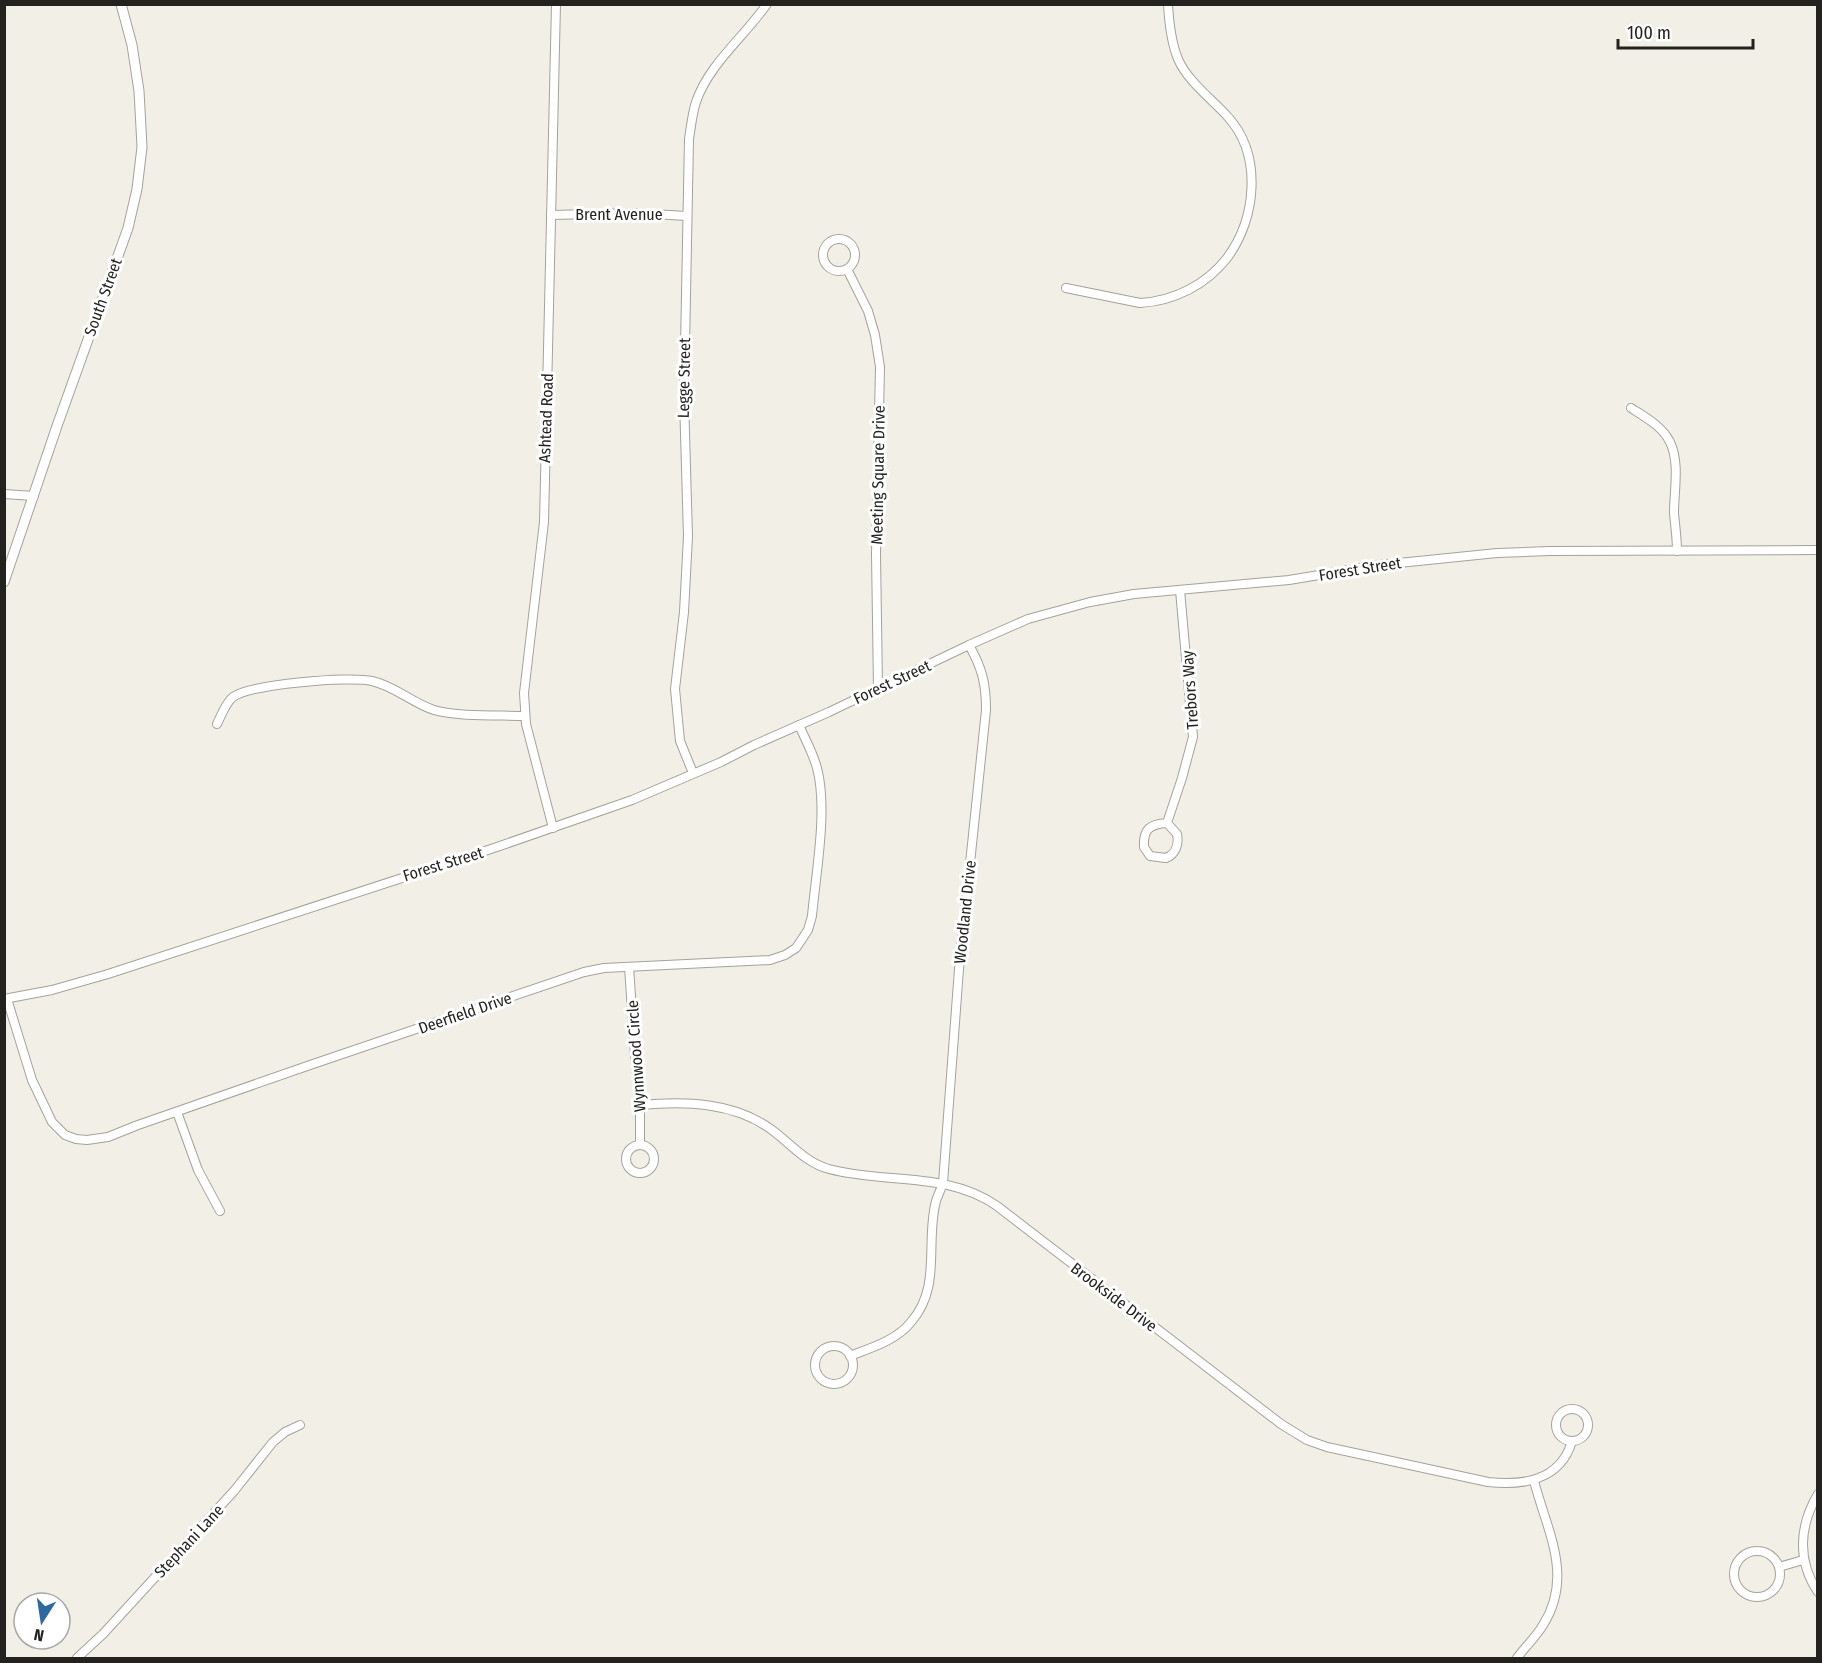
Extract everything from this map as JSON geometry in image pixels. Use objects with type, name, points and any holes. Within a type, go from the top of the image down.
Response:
[{"type":"street","name":"South Street","points":[[4,582],[124,240],[137,189],[142,147],[140,99],[135,60],[122,4]]},
{"type":"street","name":"Ashtead Road","points":[[553,828],[525,716],[526,674],[544,522],[556,4]]},
{"type":"street","name":"Legge Street","points":[[693,773],[680,741],[675,689],[684,612],[688,536],[684,414],[689,139],[695,104],[713,71],[767,4]]},
{"type":"street","points":[[1066,288],[1130,303],[1152,302],[1176,296],[1197,285],[1224,261],[1245,224],[1252,189],[1244,143],[1230,119],[1186,73],[1178,60],[1172,38],[1168,4]]},
{"type":"street","name":"Brent Avenue","points":[[550,215],[635,213],[687,216]]},
{"type":"street","points":[[841,239],[848,241],[854,247],[855,257],[847,269],[835,270],[825,263],[824,250],[830,242],[841,239]]},
{"type":"street","name":"Meeting Square Drive","points":[[847,269],[868,310],[876,335],[880,367],[876,534],[878,688]]},
{"type":"street","points":[[1631,408],[1659,428],[1670,443],[1675,464],[1674,513],[1677,550]]},
{"type":"street","points":[[4,494],[34,496]]},
{"type":"street","name":"Forest Street","points":[[6,999],[108,974],[632,800],[969,645],[1028,620],[1068,608],[1134,594],[1289,580],[1401,562],[1497,553],[1818,550]]},
{"type":"street","name":"Trebors Way","points":[[1167,823],[1193,737],[1180,590]]},
{"type":"street","name":"Woodland Drive","points":[[850,1356],[884,1342],[911,1324],[921,1308],[930,1285],[936,1202],[943,1183],[959,969],[986,710],[983,676],[969,645]]},
{"type":"street","points":[[217,724],[231,698],[247,690],[334,679],[371,680],[435,710],[525,716]]},
{"type":"street","name":"Deerfield Drive","points":[[6,999],[36,1090],[51,1122],[65,1136],[82,1140],[101,1139],[574,975],[604,968],[770,960],[791,952],[801,943],[812,916],[821,803],[817,766],[799,725]]},
{"type":"street","points":[[1167,823],[1177,834],[1178,843],[1175,850],[1166,858],[1150,856],[1144,847],[1146,832],[1155,824],[1167,823]]},
{"type":"street","name":"Wynnwood Circle","points":[[630,967],[634,1054],[640,1105],[640,1144]]},
{"type":"street","name":"Brookside Drive","points":[[640,1105],[677,1103],[735,1111],[763,1124],[809,1160],[826,1168],[871,1176],[943,1183],[988,1200],[1299,1436],[1327,1447],[1488,1482],[1506,1484],[1534,1481]]},
{"type":"street","points":[[177,1112],[198,1170],[220,1211]]},
{"type":"street","points":[[836,1346],[842,1348],[850,1356],[852,1368],[846,1379],[834,1383],[823,1380],[819,1376],[815,1361],[824,1349],[836,1346]]},
{"type":"street","points":[[1517,1659],[1542,1627],[1554,1604],[1558,1587],[1556,1553],[1534,1481],[1548,1473],[1564,1458],[1572,1441],[1583,1437],[1588,1425],[1582,1414],[1571,1409],[1560,1414],[1556,1426],[1561,1437],[1572,1441]]},
{"type":"street","name":"Stephani Lane","points":[[77,1659],[95,1643],[234,1491],[273,1442],[285,1432],[300,1425]]},
{"type":"street","points":[[1818,1494],[1810,1509],[1802,1543],[1803,1560],[1809,1578],[1818,1592]]},
{"type":"street","points":[[1751,1551],[1761,1551],[1771,1555],[1779,1567],[1780,1577],[1776,1586],[1769,1593],[1760,1597],[1742,1592],[1734,1579],[1736,1564],[1742,1556],[1751,1551]]},
{"type":"street","points":[[1779,1567],[1803,1560]]}]
